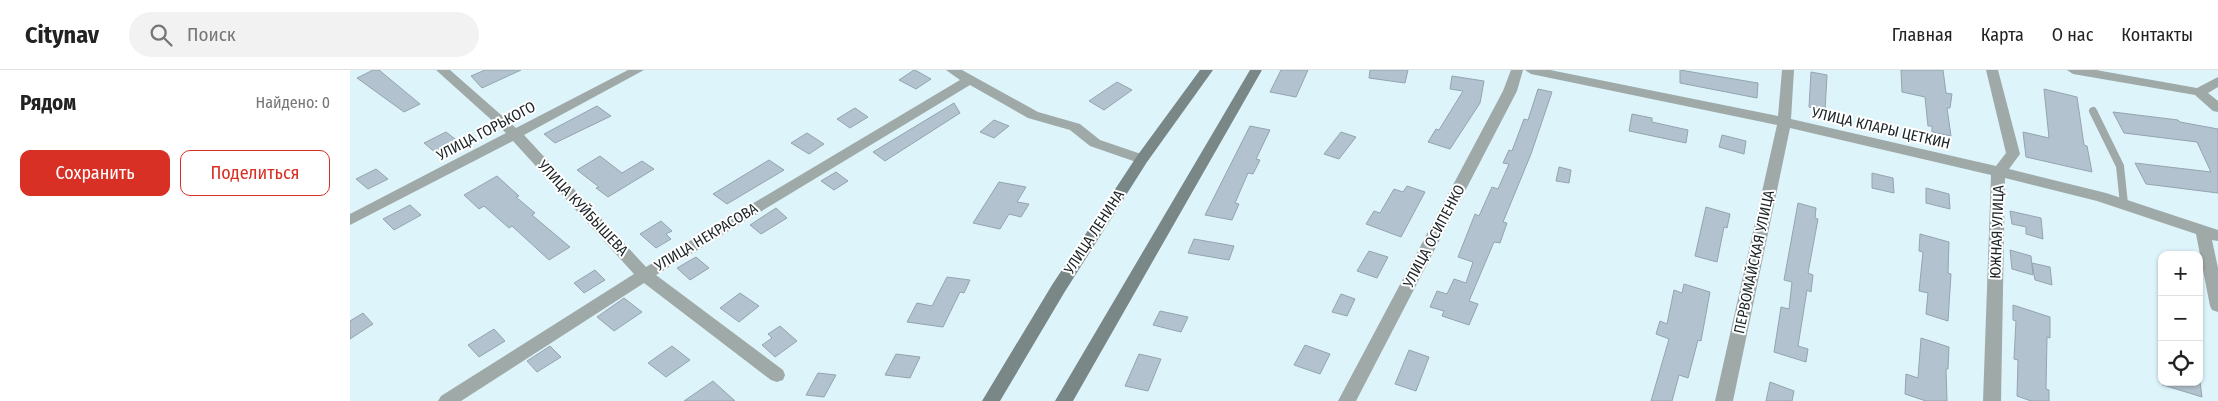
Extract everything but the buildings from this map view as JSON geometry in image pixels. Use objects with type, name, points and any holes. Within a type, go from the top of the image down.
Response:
[{"type":"main road","name":"УЛИЦА ЛЕНИНА","points":[[991,401],[1058,289],[1142,159],[1207,70]]},
{"type":"main road","points":[[1064,401],[1256,70]]},
{"type":"street","name":"УЛИЦА КУЙБЫШЕВА","points":[[442,70],[515,134],[644,275],[778,376]]},
{"type":"street","name":"УЛИЦА ГОРЬКОГО","points":[[350,220],[638,70]]},
{"type":"street","points":[[952,70],[1032,115],[1075,127],[1095,143],[1142,159]]},
{"type":"street","name":"УЛИЦА ОСИПЕНКО","points":[[1347,401],[1510,90],[1517,70]]},
{"type":"street","name":"УЛИЦА КЛАРЫ ЦЕТКИН","points":[[1531,70],[1784,122],[1998,173],[2057,185],[2124,204],[2210,234]]},
{"type":"street","name":"ПЕРВОМАЙСКАЯ УЛИЦА","points":[[1724,401],[1784,122],[1788,70]]},
{"type":"street","name":"ЮЖНАЯ УЛИЦА","points":[[1992,70],[2012,154],[1998,173],[1992,401]]},
{"type":"street","points":[[2073,70],[2199,92],[2218,108]]},
{"type":"street","name":"УЛИЦА НЕКРАСОВА","points":[[447,401],[644,275],[969,80]]},
{"type":"street","points":[[2199,92],[2218,82]]},
{"type":"street","points":[[2210,234],[2218,306]]},
{"type":"lane","points":[[2093,111],[2120,166],[2124,204]]}]
